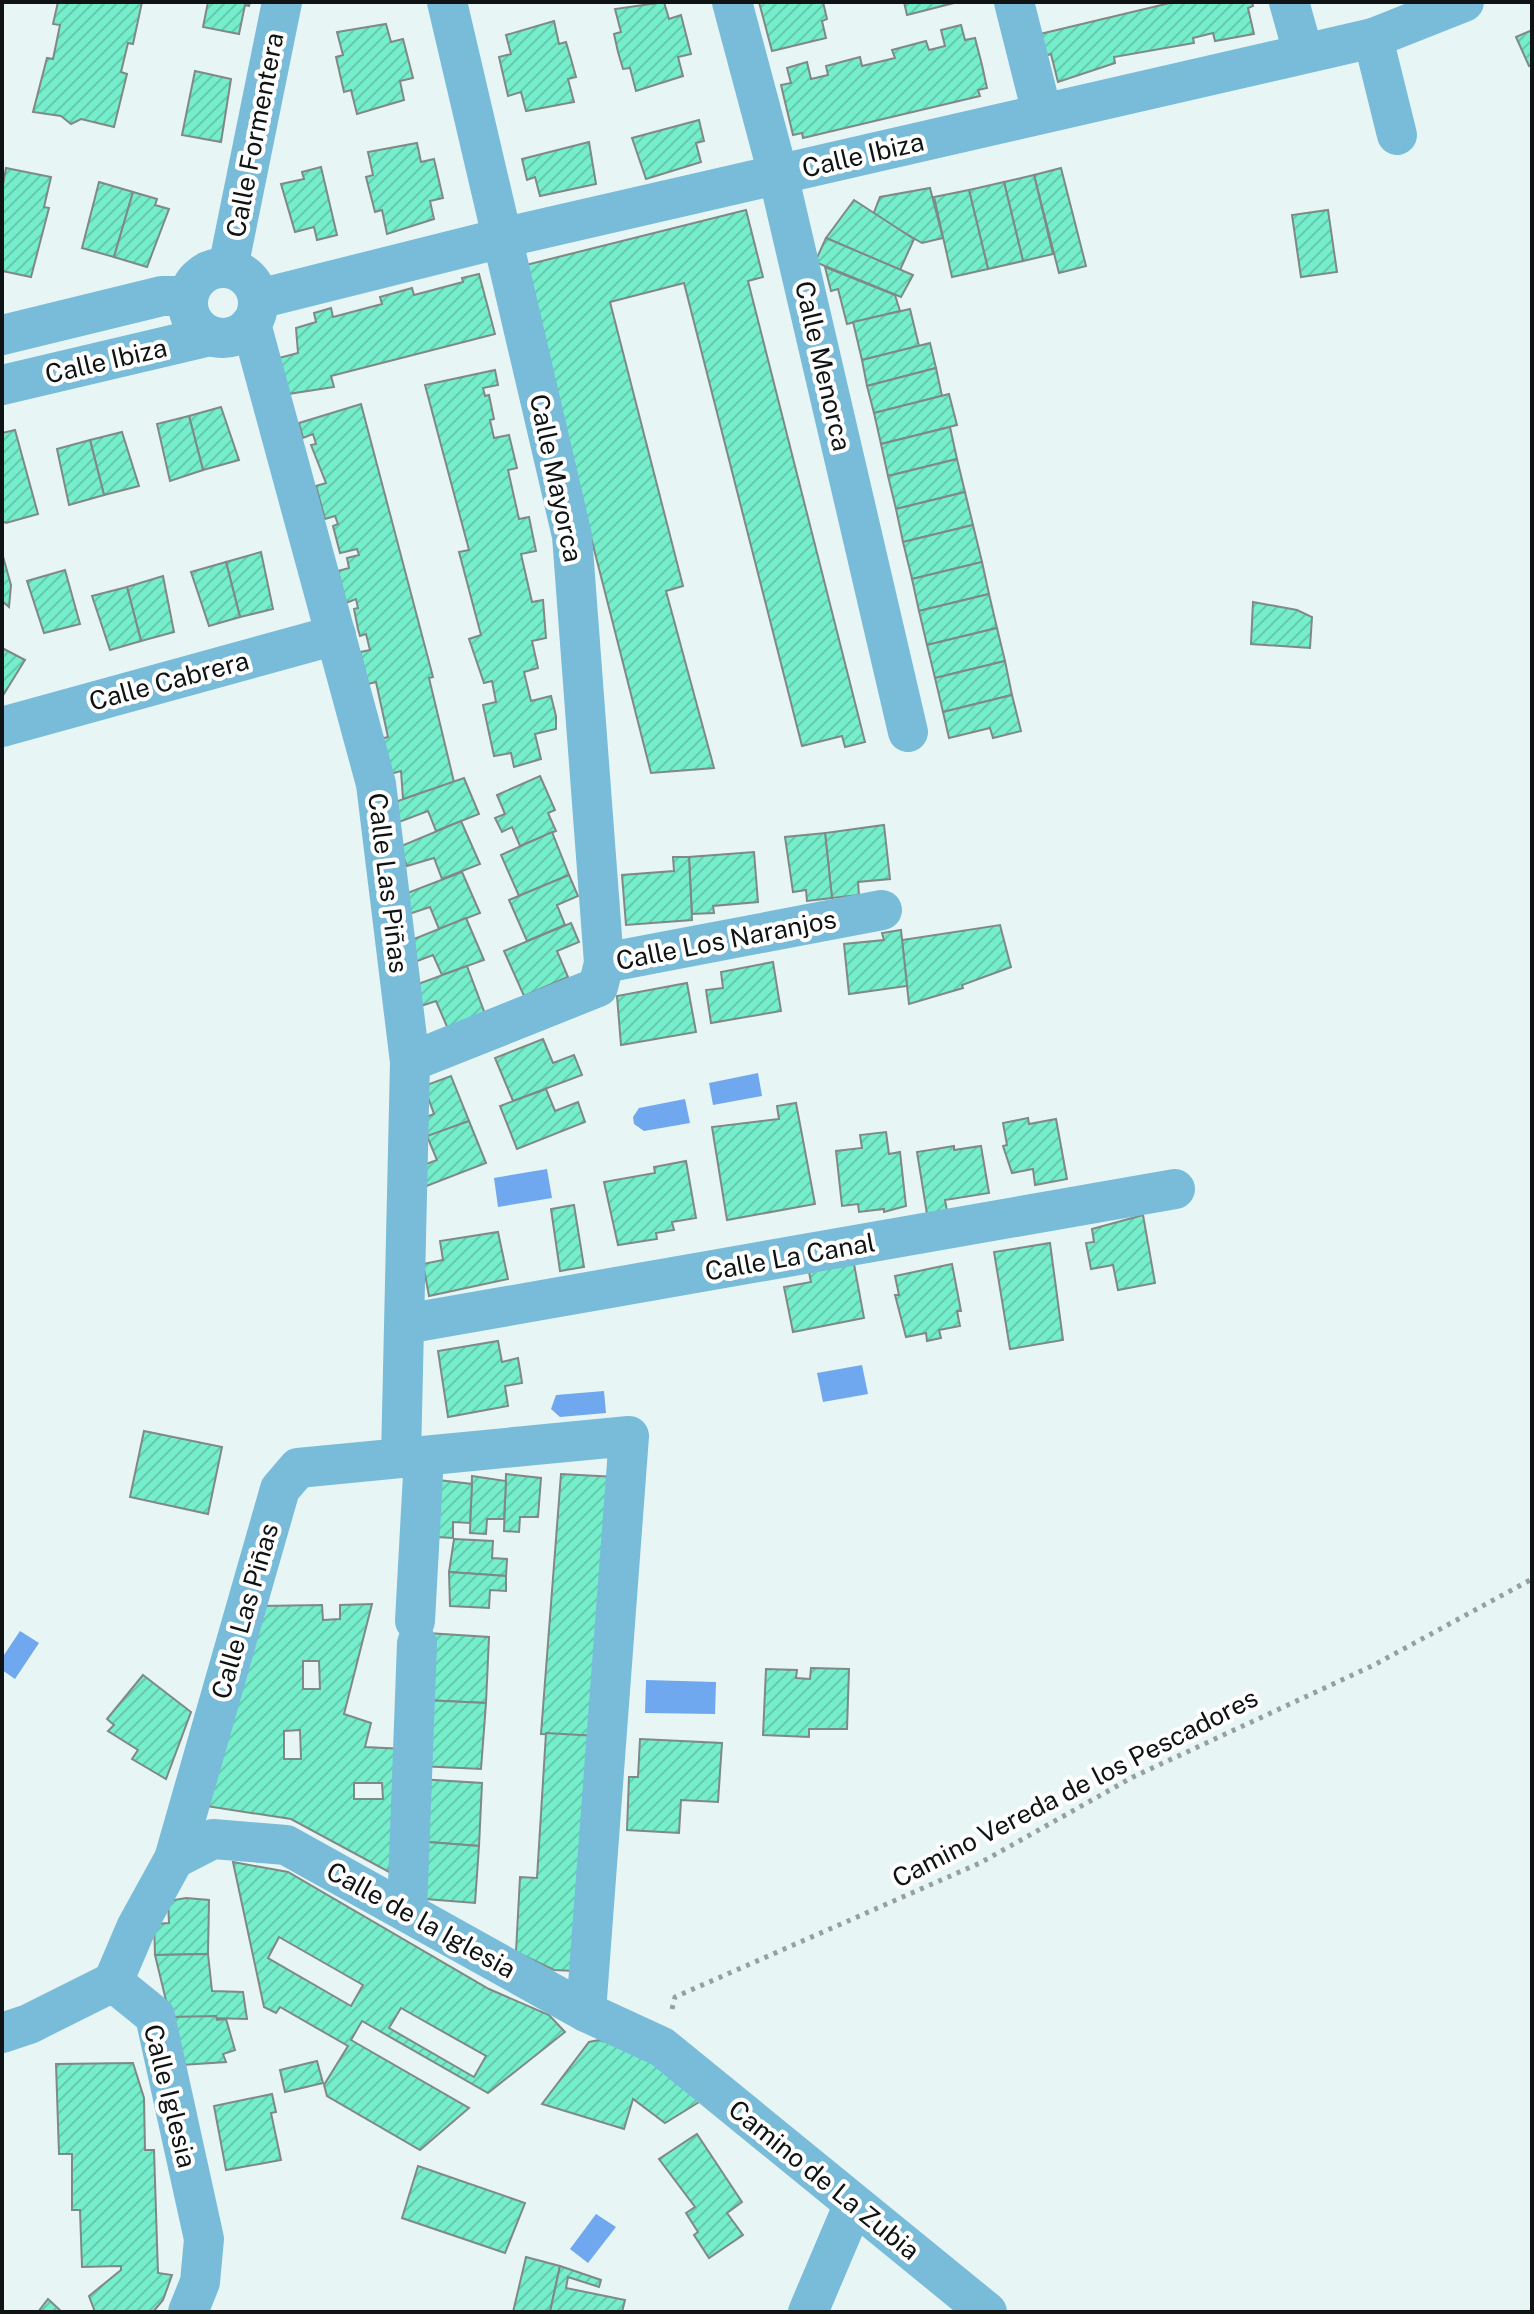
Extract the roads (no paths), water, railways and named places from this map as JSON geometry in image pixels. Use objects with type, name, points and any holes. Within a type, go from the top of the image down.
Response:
[{"type":"street","name":"Calle Formentera","points":[[228,268],[282,2]]},
{"type":"street","name":"Calle Mayorca","points":[[447,2],[572,536],[604,963]]},
{"type":"street","name":"Calle Menorca","points":[[732,2],[778,174],[908,732]]},
{"type":"street","points":[[1014,2],[1042,113]]},
{"type":"street","points":[[1289,2],[1303,52]]},
{"type":"street","name":"Calle Ibiza","points":[[255,311],[502,238],[1373,38],[1464,2]]},
{"type":"street","points":[[1373,38],[1397,135]]},
{"type":"street","points":[[228,268],[248,278],[255,311],[233,337],[210,336],[192,320],[187,296],[191,286],[206,271],[228,268]]},
{"type":"street","name":"Calle Ibiza","points":[[2,335],[162,296],[187,296]]},
{"type":"street","name":"Calle Las Piñas","points":[[255,311],[376,784],[410,1062],[405,1324],[412,1457]]},
{"type":"street","name":"Calle Ibiza","points":[[2,385],[210,336]]},
{"type":"street","name":"Calle Cabrera","points":[[2,727],[336,635]]},
{"type":"street","name":"Calle Los Naranjos","points":[[410,1062],[598,987],[604,963],[882,910]]},
{"type":"street","name":"Calle La Canal","points":[[405,1324],[1175,1189]]},
{"type":"street","name":"Calle Las Piñas","points":[[174,1859],[280,1489],[298,1468],[629,1436],[586,2012]]},
{"type":"street","points":[[407,1912],[416,1632],[412,1457]]},
{"type":"street","name":"Calle de la Iglesia","points":[[174,1859],[213,1839],[286,1845],[586,2012],[662,2047]]},
{"type":"street","points":[[2,2033],[29,2024],[113,1982],[136,1928],[174,1859]]},
{"type":"street","name":"Calle Iglesia","points":[[113,1982],[155,2016],[204,2239],[200,2282],[188,2312]]},
{"type":"street","name":"Camino de La Zubia","points":[[662,2047],[853,2206],[987,2312]]},
{"type":"street","points":[[808,2312],[853,2206]]},
{"type":"water","points":[[758,1073],[762,1096],[713,1105],[709,1083]]},
{"type":"water","points":[[685,1099],[690,1123],[644,1131],[634,1124],[633,1117],[639,1108]]},
{"type":"water","points":[[547,1169],[552,1198],[498,1207],[494,1178]]},
{"type":"water","points":[[862,1365],[868,1394],[823,1402],[817,1373]]},
{"type":"water","points":[[604,1391],[606,1413],[560,1417],[551,1409],[556,1395]]},
{"type":"water","points":[[20,1631],[39,1643],[15,1679],[2,1670],[2,1658]]},
{"type":"water","points":[[646,1680],[716,1682],[715,1714],[645,1713]]},
{"type":"water","points":[[596,2214],[616,2227],[588,2263],[570,2249]]}]
